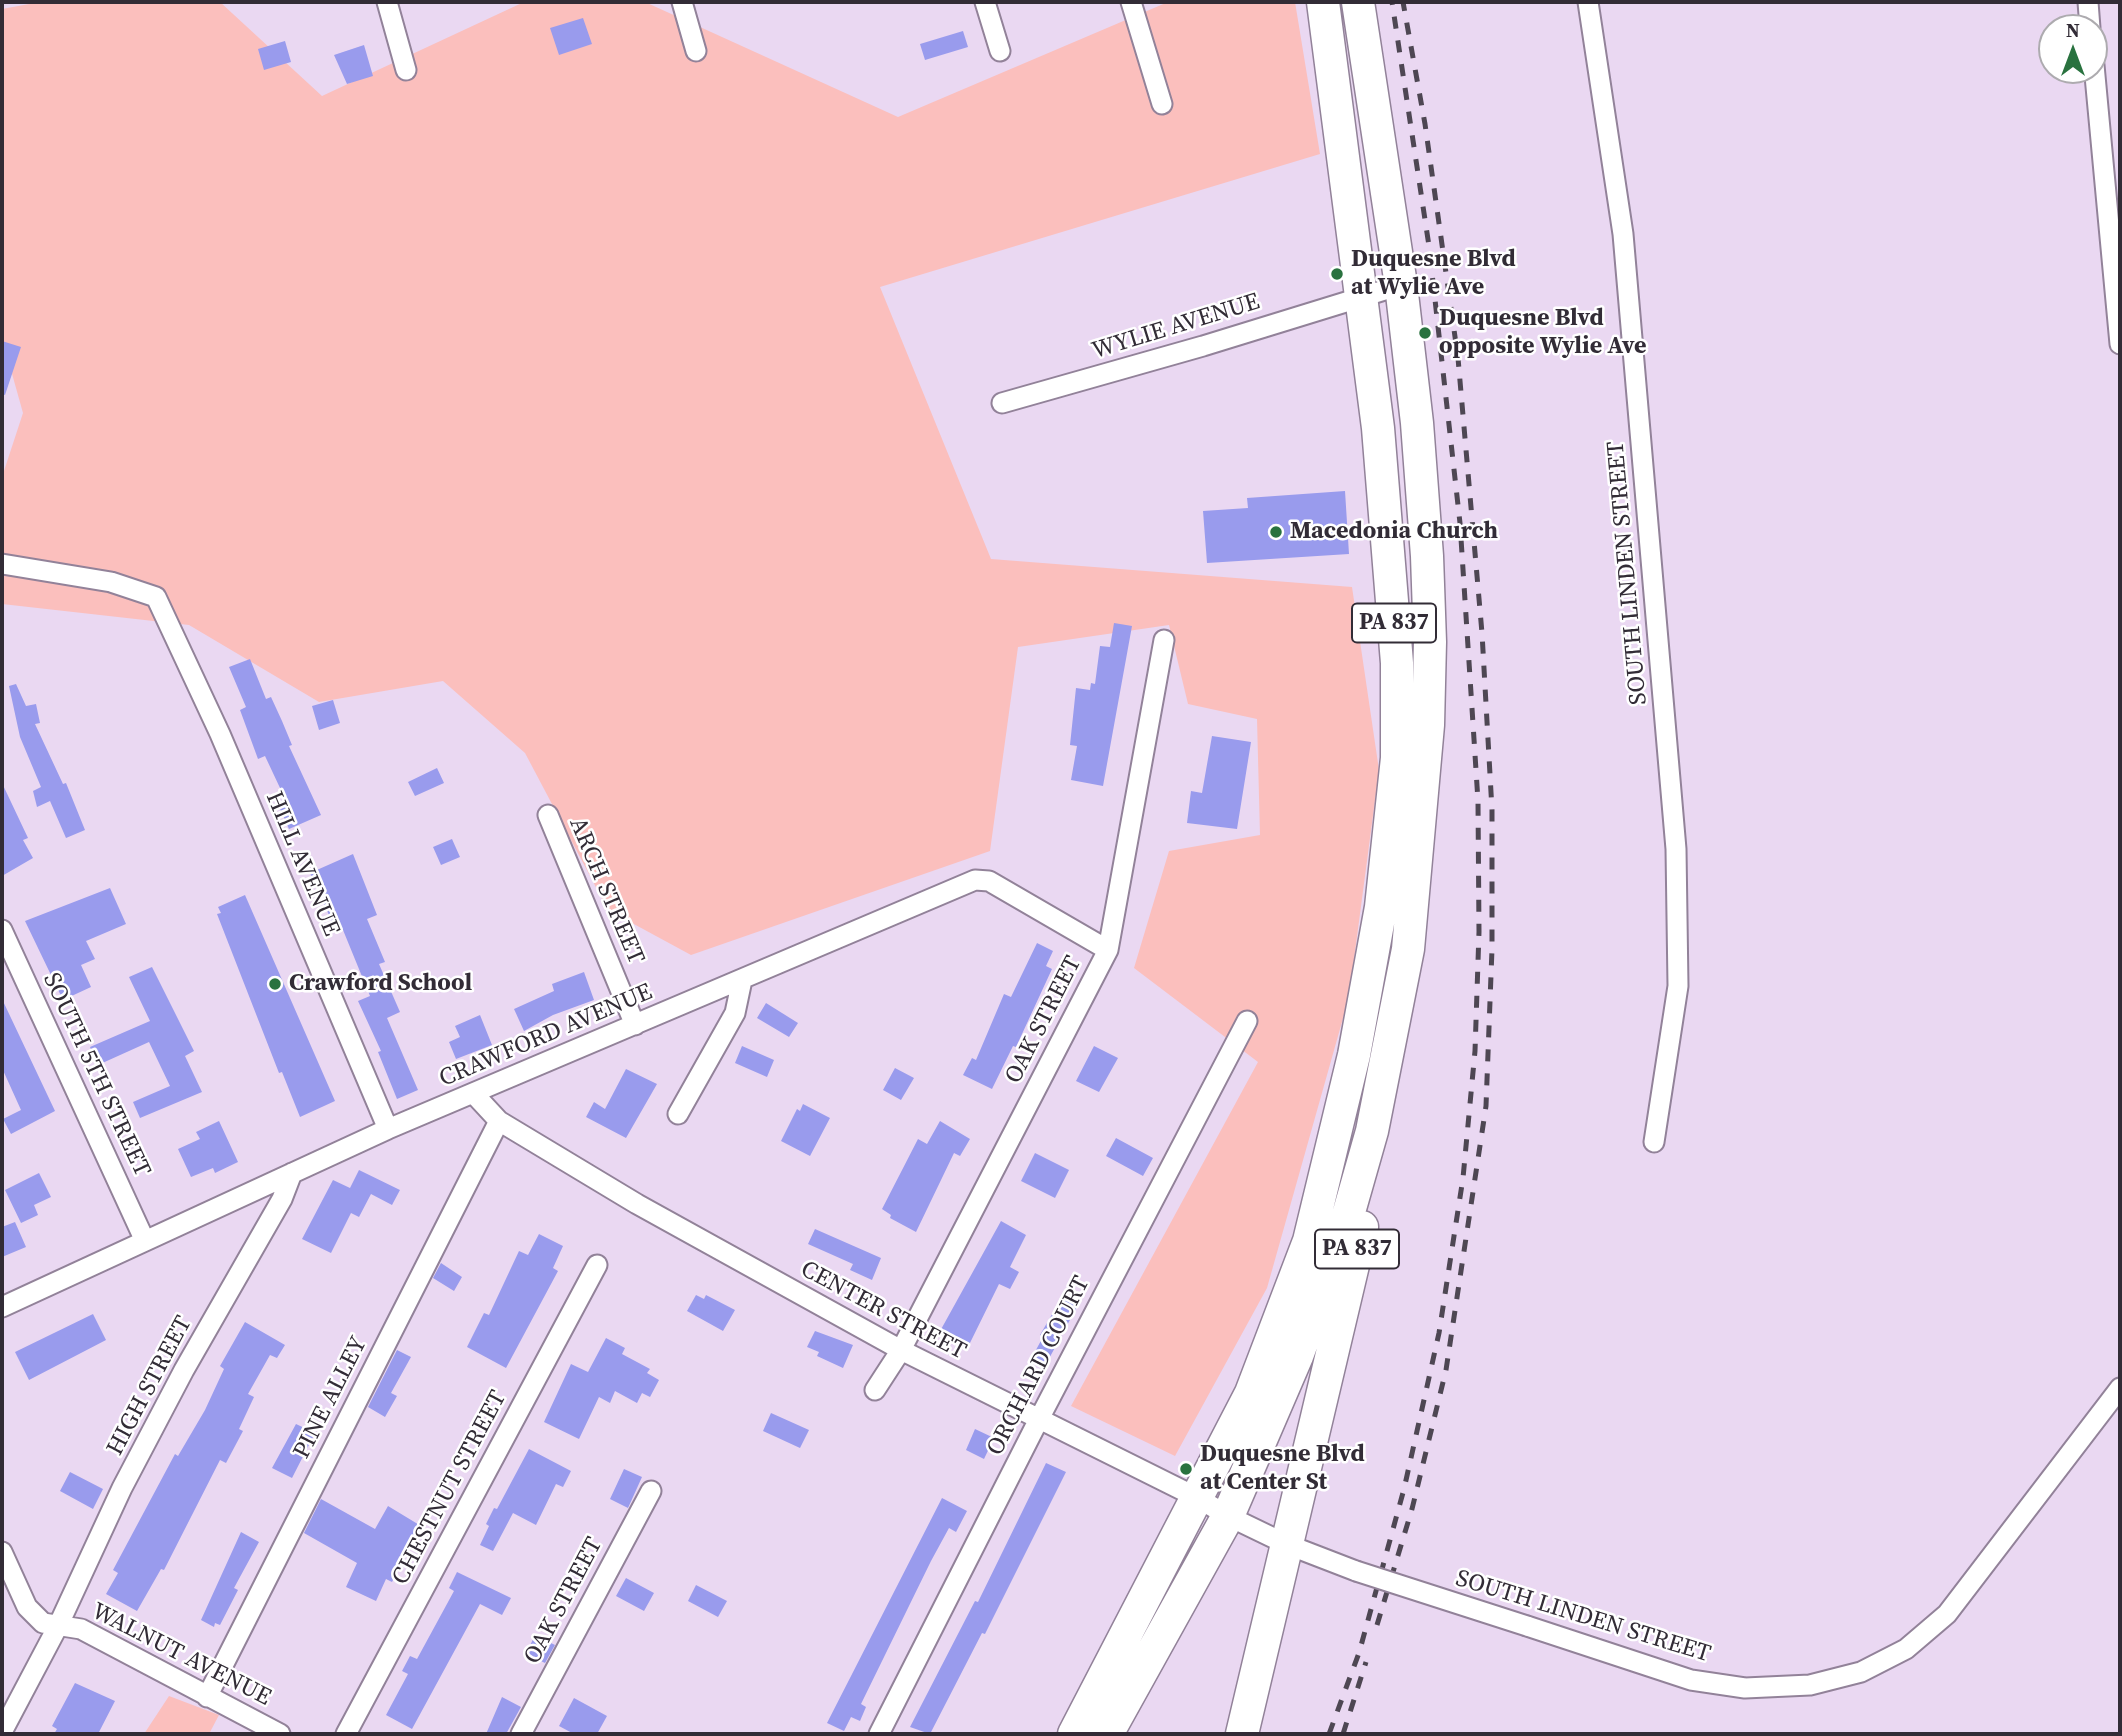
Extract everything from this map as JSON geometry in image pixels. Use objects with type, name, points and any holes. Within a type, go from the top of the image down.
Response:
[{"type":"main road","name":"PA 837","points":[[1074,1734],[1251,1392],[1309,1241],[1354,1055],[1381,907],[1397,758],[1397,663],[1378,428],[1363,295],[1322,2]]},
{"type":"main road","name":"PA 837","points":[[1242,1734],[1381,1148],[1408,950],[1423,789],[1430,642],[1418,423],[1401,285],[1358,2]]},
{"type":"main road","points":[[1107,1734],[1228,1516],[1297,1356],[1346,1219],[1372,1131],[1408,950]]},
{"type":"street","points":[[387,2],[406,70]]},
{"type":"street","points":[[682,2],[696,51]]},
{"type":"street","points":[[985,2],[1000,51]]},
{"type":"street","points":[[1132,2],[1162,104]]},
{"type":"street","name":"SOUTH LINDEN STREET","points":[[1588,2],[1623,234],[1676,849],[1678,986],[1654,1142]]},
{"type":"street","points":[[2096,84],[2120,344]]},
{"type":"street","name":"WYLIE AVENUE","points":[[1002,402],[1203,346],[1401,285]]},
{"type":"street","name":"HILL AVENUE","points":[[2,564],[111,582],[156,597],[220,734],[388,1129]]},
{"type":"street","name":"OAK STREET","points":[[875,1390],[901,1350],[1108,950],[1164,640]]},
{"type":"street","name":"ARCH STREET","points":[[548,815],[635,1025]]},
{"type":"street","name":"CRAWFORD AVENUE","points":[[2,1307],[388,1129],[975,880],[989,881],[1108,950]]},
{"type":"street","name":"SOUTH 5TH STREET","points":[[2,930],[145,1241]]},
{"type":"street","points":[[678,1114],[735,1013],[742,980]]},
{"type":"street","name":"ORCHARD COURT","points":[[879,1734],[1038,1421],[1247,1021]]},
{"type":"street","name":"CENTER STREET","points":[[473,1093],[499,1121],[637,1204],[901,1350],[1286,1544]]},
{"type":"street","name":"PINE ALLEY","points":[[207,1697],[499,1121]]},
{"type":"street","name":"HIGH STREET","points":[[2,1732],[58,1626],[122,1488],[184,1370],[282,1199],[292,1173]]},
{"type":"street","name":"CHESTNUT STREET","points":[[346,1734],[597,1265]]},
{"type":"street","name":"SOUTH LINDEN STREET","points":[[1286,1544],[1356,1571],[1691,1679],[1745,1688],[1810,1685],[1861,1672],[1906,1649],[1947,1614],[2120,1388]]},
{"type":"street","name":"OAK STREET","points":[[521,1734],[651,1490]]},
{"type":"street","name":"WALNUT AVENUE","points":[[2,1552],[8,1582],[43,1623],[81,1629],[280,1734]]},
{"type":"shaded area","points":[[40,2],[220,2],[322,96],[524,2],[645,2],[898,117],[1168,2],[1295,2],[1320,154],[880,287],[991,559],[1352,587],[1379,770],[1349,997],[1267,1288],[1175,1456],[1071,1406],[1258,1062],[1134,968],[1169,851],[1260,835],[1257,719],[1188,704],[1169,625],[1018,647],[990,851],[691,955],[608,910],[525,753],[443,681],[319,702],[189,625],[2,604],[2,477],[23,413],[2,338],[2,9]]},
{"type":"shaded area","points":[[169,1696],[219,1715],[209,1734],[144,1734]]},
{"type":"building","points":[[583,18],[592,44],[559,55],[550,28]]},
{"type":"building","points":[[963,31],[968,47],[925,60],[920,44]]},
{"type":"building","points":[[285,41],[291,62],[264,70],[258,49]]},
{"type":"building","points":[[364,45],[373,76],[347,84],[334,55]]},
{"type":"building","points":[[2,341],[21,347],[5,395],[2,394]]},
{"type":"building","name":"Macedonia Church","points":[[1345,491],[1349,554],[1207,563],[1203,511],[1248,508],[1247,498]]},
{"type":"building","points":[[1114,623],[1132,626],[1103,786],[1071,780],[1077,746],[1070,745],[1076,688],[1090,690],[1091,683],[1095,684],[1100,646],[1110,647]]},
{"type":"building","points":[[250,659],[266,699],[271,697],[282,721],[292,745],[289,746],[321,815],[289,829],[280,809],[288,805],[265,756],[258,759],[240,710],[246,707],[229,667]]},
{"type":"building","points":[[16,684],[26,706],[36,704],[40,723],[35,724],[63,784],[66,783],[85,830],[66,838],[50,801],[37,807],[33,791],[41,787],[20,737],[9,686]]},
{"type":"building","points":[[333,700],[340,723],[319,730],[312,706]]},
{"type":"building","points":[[1212,736],[1251,742],[1237,829],[1187,823],[1191,791],[1202,793]]},
{"type":"building","points":[[437,768],[444,783],[415,796],[408,782]]},
{"type":"building","points":[[2,783],[28,838],[23,840],[33,858],[2,876]]},
{"type":"building","points":[[452,839],[460,857],[441,865],[433,847]]},
{"type":"building","points":[[353,854],[377,915],[367,919],[385,962],[379,964],[400,1012],[387,1018],[418,1090],[397,1099],[378,1052],[381,1051],[358,1001],[370,996],[343,930],[337,933],[310,873]]},
{"type":"building","points":[[110,888],[126,924],[86,941],[95,959],[81,965],[91,987],[63,1000],[25,921]]},
{"type":"building","points":[[245,895],[335,1101],[300,1117],[282,1072],[279,1073],[217,914],[221,913],[218,907]]},
{"type":"building","points":[[1037,943],[1053,951],[1046,966],[1052,969],[1016,1047],[1013,1046],[992,1089],[963,1075],[972,1058],[976,1060],[1004,994],[1011,997]]},
{"type":"building","points":[[152,967],[194,1051],[185,1056],[202,1092],[140,1118],[133,1102],[170,1086],[149,1042],[98,1065],[90,1047],[150,1021],[129,977]]},
{"type":"building","points":[[584,972],[594,1000],[553,1015],[524,1031],[514,1009],[554,991],[552,984]]},
{"type":"building","points":[[2,999],[55,1111],[11,1134],[3,1119],[21,1110],[2,1068]]},
{"type":"building","points":[[766,1003],[798,1023],[789,1037],[757,1018]]},
{"type":"building","points":[[480,1015],[492,1045],[456,1059],[449,1042],[460,1037],[455,1026]]},
{"type":"building","points":[[742,1046],[774,1060],[767,1077],[735,1063]]},
{"type":"building","points":[[1094,1046],[1118,1058],[1099,1092],[1076,1081]]},
{"type":"building","points":[[895,1068],[914,1078],[901,1100],[883,1090]]},
{"type":"building","points":[[626,1069],[657,1084],[626,1138],[586,1117],[594,1102],[605,1109]]},
{"type":"building","points":[[803,1104],[830,1118],[810,1156],[781,1141],[797,1109],[800,1111]]},
{"type":"building","points":[[219,1121],[238,1162],[215,1173],[213,1168],[191,1177],[178,1149],[200,1139],[196,1132]]},
{"type":"building","points":[[940,1121],[970,1139],[960,1156],[954,1153],[916,1232],[890,1218],[891,1215],[882,1209],[918,1139],[927,1144]]},
{"type":"building","points":[[1116,1138],[1153,1158],[1143,1176],[1106,1156]]},
{"type":"building","points":[[1035,1153],[1069,1170],[1055,1198],[1021,1181]]},
{"type":"building","points":[[359,1170],[400,1190],[392,1205],[371,1194],[359,1217],[351,1213],[331,1253],[302,1239],[333,1180],[350,1188]]},
{"type":"building","points":[[39,1173],[51,1197],[34,1205],[38,1215],[21,1223],[5,1190]]},
{"type":"building","points":[[1001,1221],[1026,1235],[1010,1267],[1019,1272],[1010,1289],[999,1284],[967,1349],[939,1333]]},
{"type":"building","points":[[15,1222],[26,1247],[2,1257],[2,1227]]},
{"type":"building","points":[[815,1229],[881,1258],[872,1280],[850,1270],[853,1264],[808,1244]]},
{"type":"building","points":[[539,1234],[563,1246],[553,1268],[558,1271],[506,1368],[467,1347],[484,1313],[489,1315],[519,1251],[528,1255]]},
{"type":"building","points":[[441,1263],[462,1277],[454,1291],[433,1278]]},
{"type":"building","points":[[696,1295],[704,1299],[706,1295],[735,1310],[723,1331],[687,1311]]},
{"type":"building","points":[[1062,1297],[1078,1305],[1045,1366],[1031,1359],[1043,1337],[1040,1335]]},
{"type":"building","points":[[93,1314],[106,1340],[29,1380],[15,1352]]},
{"type":"building","points":[[245,1322],[285,1345],[277,1358],[270,1355],[248,1394],[254,1397],[239,1429],[243,1431],[226,1463],[220,1460],[164,1570],[161,1569],[137,1611],[106,1594],[118,1573],[113,1570],[175,1454],[178,1456],[205,1410],[224,1369],[220,1366]]},
{"type":"building","points":[[815,1331],[853,1345],[843,1368],[817,1356],[819,1352],[807,1347]]},
{"type":"building","points":[[606,1338],[625,1348],[622,1354],[650,1369],[647,1373],[659,1380],[650,1397],[642,1393],[637,1403],[615,1391],[610,1403],[599,1397],[579,1439],[544,1422],[571,1364],[588,1372]]},
{"type":"building","points":[[397,1350],[411,1357],[391,1393],[397,1396],[385,1417],[368,1407]]},
{"type":"building","points":[[771,1413],[809,1430],[800,1448],[763,1431]]},
{"type":"building","points":[[296,1424],[315,1433],[292,1478],[272,1468]]},
{"type":"building","points":[[975,1429],[994,1438],[984,1459],[966,1450]]},
{"type":"building","points":[[529,1449],[571,1471],[563,1487],[556,1484],[536,1525],[513,1513],[493,1551],[480,1545],[489,1526],[486,1524]]},
{"type":"building","points":[[1046,1463],[1066,1472],[985,1634],[982,1633],[930,1734],[910,1727],[975,1601],[978,1602]]},
{"type":"building","points":[[624,1469],[642,1477],[628,1508],[610,1499]]},
{"type":"building","points":[[70,1472],[103,1489],[93,1509],[60,1491]]},
{"type":"building","points":[[942,1498],[967,1511],[956,1532],[949,1528],[931,1561],[861,1704],[866,1707],[860,1721],[851,1717],[844,1731],[827,1723]]},
{"type":"building","points":[[321,1499],[375,1529],[388,1506],[421,1526],[392,1582],[386,1579],[376,1601],[346,1587],[357,1563],[304,1533]]},
{"type":"building","points":[[241,1532],[259,1542],[234,1588],[238,1590],[220,1625],[215,1623],[214,1627],[201,1620]]},
{"type":"building","points":[[457,1572],[511,1598],[502,1615],[480,1604],[412,1729],[386,1715],[408,1674],[402,1671],[410,1656],[417,1659],[454,1591],[449,1588]]},
{"type":"building","points":[[626,1578],[654,1593],[644,1611],[616,1596]]},
{"type":"building","points":[[696,1585],[727,1601],[718,1617],[688,1601]]},
{"type":"building","points":[[535,1635],[555,1645],[545,1663],[526,1654]]},
{"type":"building","points":[[75,1683],[115,1701],[98,1734],[54,1734],[57,1729],[52,1726]]},
{"type":"building","points":[[502,1697],[521,1707],[506,1734],[486,1734]]},
{"type":"building","points":[[574,1698],[607,1716],[597,1734],[574,1734],[559,1726]]},
{"type":"railway","points":[[1329,1734],[1359,1653],[1404,1489],[1439,1333],[1463,1178],[1475,1051],[1479,932],[1478,801],[1460,523],[1429,246],[1392,2]]},
{"type":"railway","points":[[1377,1625],[1412,1509],[1446,1370],[1486,1106],[1492,949],[1492,810],[1482,633],[1458,358],[1425,124],[1403,2]]},
{"type":"railway","points":[[1343,1734],[1366,1662]]},
{"type":"place","name":"Duquesne Blvd at Wylie Ave","points":[[1337,274]]},
{"type":"place","name":"Duquesne Blvd opposite Wylie Ave","points":[[1425,333]]},
{"type":"place","name":"Macedonia Church","points":[[1276,532]]},
{"type":"place","name":"Crawford School","points":[[275,984]]},
{"type":"place","name":"Duquesne Blvd at Center St","points":[[1186,1469]]}]
